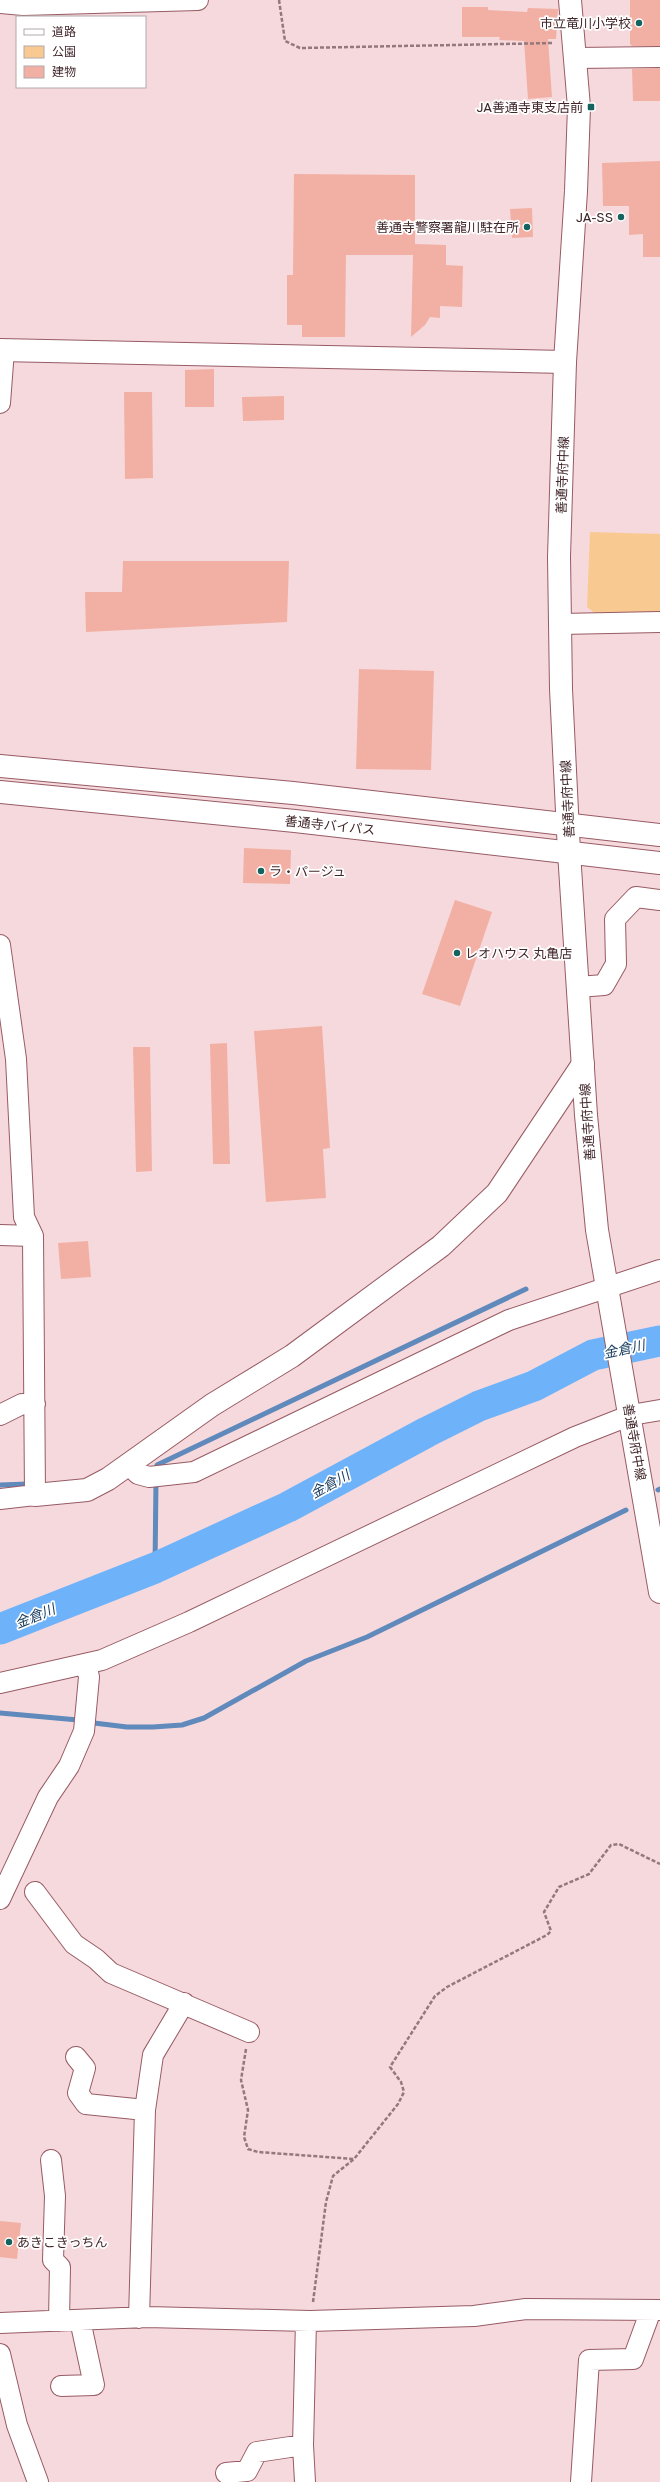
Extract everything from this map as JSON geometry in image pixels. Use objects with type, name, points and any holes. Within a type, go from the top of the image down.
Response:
[{"type":"main road","name":"善通寺府中線","points":[[570,0],[579,107],[577,184],[565,362],[559,557],[560,624],[569,852],[591,1176],[660,1592]]},
{"type":"main road","points":[[2,350],[565,362]]},
{"type":"main road","name":"善通寺バイパス","points":[[0,766],[293,793],[660,835]]},
{"type":"main road","name":"善通寺バイパス","points":[[0,792],[295,821],[660,863]]},
{"type":"main road","points":[[35,1496],[87,1490],[129,1465],[212,1404],[298,1352],[441,1246],[497,1193],[583,1064]]},
{"type":"street","points":[[0,3],[23,5],[198,0]]},
{"type":"street","points":[[575,50],[660,57]]},
{"type":"street","points":[[0,403],[2,350]]},
{"type":"street","points":[[560,624],[660,622]]},
{"type":"street","points":[[578,987],[604,984],[616,964],[616,919],[636,897],[660,900]]},
{"type":"street","points":[[0,945],[16,1059],[24,1217],[33,1236],[35,1404],[35,1496],[0,1498]]},
{"type":"street","points":[[0,1235],[33,1236]]},
{"type":"street","points":[[129,1465],[138,1474],[155,1477],[194,1472],[509,1320],[610,1296],[660,1270]]},
{"type":"street","points":[[0,1415],[22,1404],[35,1404]]},
{"type":"street","points":[[0,1683],[102,1660],[189,1622],[575,1437],[629,1408],[660,1410]]},
{"type":"street","points":[[0,1899],[48,1797],[69,1766],[84,1731],[89,1677],[86,1664]]},
{"type":"street","points":[[35,1892],[74,1944],[96,1959],[111,1973],[249,2032]]},
{"type":"street","points":[[139,2318],[145,2110],[153,2055],[184,2003]]},
{"type":"street","points":[[76,2057],[86,2068],[78,2093],[86,2104],[145,2110]]},
{"type":"street","points":[[51,2160],[55,2196],[53,2260],[60,2268],[59,2321]]},
{"type":"street","points":[[0,2323],[139,2318],[308,2321],[474,2316],[526,2309],[656,2310],[633,2359],[589,2360],[581,2482]]},
{"type":"street","points":[[61,2386],[94,2385],[80,2320]]},
{"type":"street","points":[[305,2482],[303,2445],[308,2321]]},
{"type":"street","points":[[0,2354],[17,2425],[38,2482]]},
{"type":"street","points":[[226,2474],[247,2471],[257,2452],[303,2445]]},
{"type":"path","points":[[279,0],[285,41],[300,48],[503,46],[575,50]]},
{"type":"path","points":[[308,2321],[326,2202],[333,2176],[354,2159],[398,2104],[404,2092],[400,2082],[390,2067],[435,1996],[547,1935],[551,1931],[544,1912],[559,1887],[589,1874],[611,1845],[619,1844],[660,1864]]},
{"type":"path","points":[[249,2032],[241,2080],[248,2110],[244,2137],[248,2148],[258,2152],[354,2159]]},
{"type":"green space","points":[[590,532],[660,534],[660,621],[602,619],[587,607]]},
{"type":"building","name":"市立竜川小学校","points":[[630,0],[660,0],[660,46],[632,46],[630,44]]},
{"type":"building","points":[[462,7],[488,7],[488,10],[527,12],[528,8],[558,9],[556,39],[548,39],[552,97],[528,99],[524,41],[499,40],[500,37],[462,37]]},
{"type":"building","points":[[660,68],[660,101],[633,101],[632,69]]},
{"type":"building","points":[[660,161],[660,257],[643,257],[643,234],[629,235],[629,206],[603,206],[602,163]]},
{"type":"building","points":[[294,174],[415,175],[415,244],[446,245],[446,265],[463,266],[462,307],[440,306],[440,318],[430,317],[425,325],[411,337],[413,255],[346,255],[345,337],[302,337],[302,325],[287,325],[287,275],[293,275]]},
{"type":"building","points":[[532,208],[533,237],[512,238],[510,209]]},
{"type":"building","points":[[214,369],[214,407],[185,407],[185,370]]},
{"type":"building","points":[[124,392],[152,392],[153,478],[125,479]]},
{"type":"building","points":[[284,396],[284,420],[243,421],[242,397]]},
{"type":"building","points":[[123,561],[289,561],[287,622],[86,632],[85,592],[122,592]]},
{"type":"building","points":[[359,669],[434,671],[431,770],[356,769]]},
{"type":"building","points":[[244,848],[291,850],[290,884],[243,883]]},
{"type":"building","name":"レオハウス 丸亀店","points":[[455,900],[492,912],[460,1006],[422,994]]},
{"type":"building","points":[[322,1026],[330,1148],[323,1149],[326,1198],[266,1202],[254,1031]]},
{"type":"building","points":[[227,1043],[230,1164],[213,1164],[210,1044]]},
{"type":"building","points":[[133,1047],[150,1047],[152,1171],[136,1172]]},
{"type":"building","points":[[88,1241],[91,1277],[61,1279],[58,1243]]},
{"type":"building","points":[[0,2221],[21,2223],[17,2259],[0,2257]]},
{"type":"waterway","points":[[157,1473],[157,1465],[526,1289]]},
{"type":"waterway","name":"金倉川","points":[[0,1629],[155,1568],[288,1507],[427,1432],[479,1406],[534,1386],[593,1355],[660,1341]]},
{"type":"waterway","points":[[155,1568],[156,1481]]},
{"type":"waterway","points":[[0,1485],[28,1484]]},
{"type":"waterway","points":[[94,1723],[127,1727],[153,1727],[182,1725],[204,1718],[306,1661],[367,1637],[626,1510]]},
{"type":"waterway","points":[[0,1713],[78,1720]]},
{"type":"place","name":"市立竜川小学校","points":[[639,23]]},
{"type":"place","name":"JA善通寺東支店前","points":[[591,107]]},
{"type":"place","name":"JA-SS","points":[[621,217]]},
{"type":"place","name":"善通寺警察署龍川駐在所","points":[[527,227]]},
{"type":"place","name":"ラ・パージュ","points":[[261,871]]},
{"type":"place","name":"レオハウス 丸亀店","points":[[457,953]]},
{"type":"place","name":"あきこきっちん","points":[[9,2242]]}]
